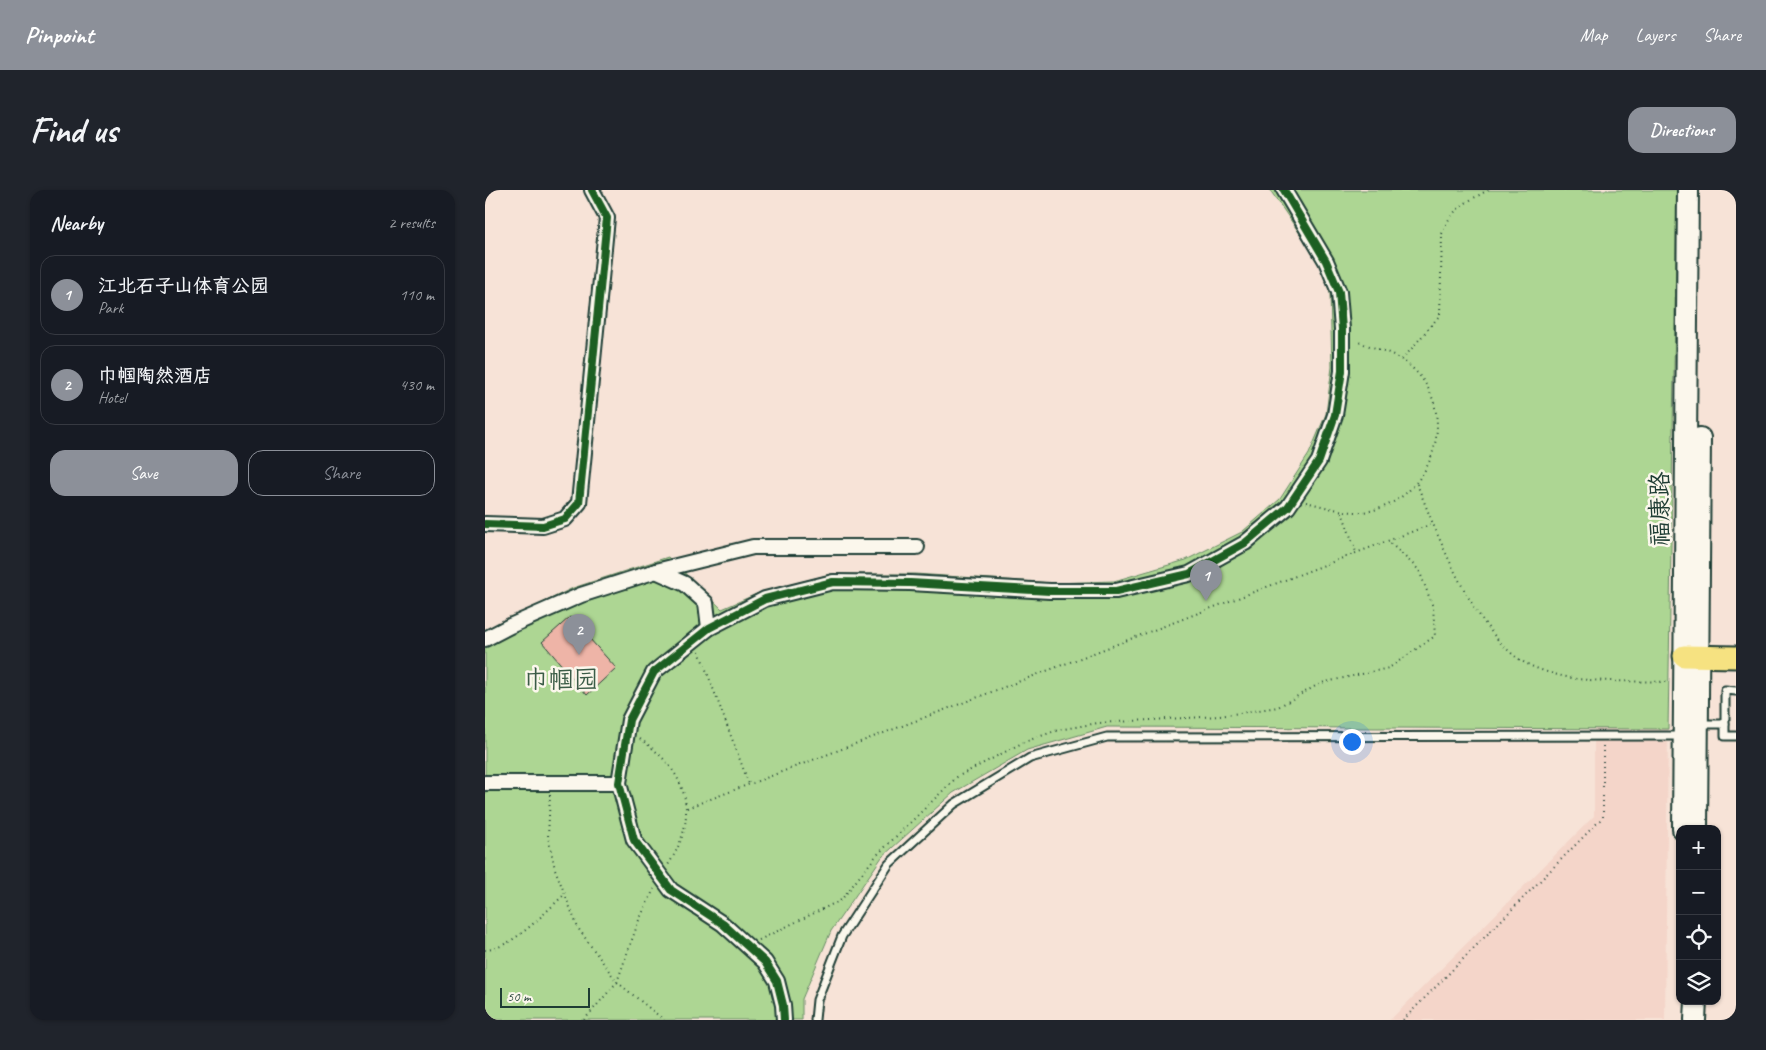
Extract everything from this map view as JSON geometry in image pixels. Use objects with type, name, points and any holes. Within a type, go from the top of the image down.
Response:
[{"type":"main road","name":"福康路","points":[[1688,190],[1691,650],[1698,724],[1697,825]]},
{"type":"main road","name":"福康路","points":[[1683,825],[1691,650],[1700,190]]},
{"type":"main road","points":[[1691,650],[1736,644]]},
{"type":"main road","points":[[1691,650],[1736,657]]},
{"type":"main road","points":[[1682,1005],[1682,1020]]},
{"type":"main road","points":[[1695,1020],[1696,1005]]},
{"type":"street","points":[[485,524],[543,526],[565,519],[579,503],[607,218],[591,190]]},
{"type":"street","points":[[783,1020],[783,1005],[777,981],[765,962],[723,924],[671,890],[634,840],[619,783],[629,720],[654,672],[709,628],[765,599],[833,582],[910,583],[1050,591],[1116,591],[1189,574],[1245,544],[1288,507],[1319,461],[1335,415],[1342,370],[1339,292],[1329,268],[1284,190]]},
{"type":"street","points":[[485,639],[581,595],[655,571],[753,547],[917,547]]},
{"type":"street","points":[[655,571],[685,584],[706,604],[709,628]]},
{"type":"street","points":[[485,783],[619,783]]},
{"type":"lane","points":[[1736,690],[1725,690],[1725,736],[1736,736]]},
{"type":"lane","points":[[1698,724],[1725,724]]},
{"type":"lane","points":[[815,1020],[817,1000],[842,936],[889,864],[955,804],[1030,758],[1107,737],[1681,736]]},
{"type":"path","points":[[1402,360],[1440,315],[1442,234],[1446,222],[1463,203],[1487,190]]},
{"type":"path","points":[[1294,498],[1342,512],[1370,511],[1395,501],[1417,484],[1432,460],[1438,433],[1435,405],[1422,380],[1402,360],[1342,336]]},
{"type":"path","points":[[1417,484],[1432,524],[1476,610],[1493,637],[1518,659],[1542,670],[1576,678],[1668,682]]},
{"type":"path","points":[[1342,512],[1357,553]]},
{"type":"path","points":[[687,808],[1432,524]]},
{"type":"path","points":[[695,640],[749,784]]},
{"type":"path","points":[[584,1020],[617,982],[639,920],[660,876],[671,860],[682,834],[687,808],[683,788],[671,766],[652,748],[627,731]]},
{"type":"path","points":[[1403,1020],[1603,817],[1603,736]]},
{"type":"path","points":[[550,783],[549,838],[555,869],[578,928],[617,982],[664,1020]]},
{"type":"path","points":[[485,950],[492,949],[516,937],[565,894]]},
{"type":"shaded area","points":[[1594,729],[1668,729],[1665,1020],[1390,1020],[1594,816]]},
{"type":"green space","name":"巾帼园","points":[[1270,190],[1677,190],[1668,729],[1107,727],[1027,750],[953,793],[882,857],[831,931],[802,999],[802,1020],[485,1020],[485,631],[573,588],[668,557],[722,609],[761,592],[831,574],[915,574],[1052,583],[1114,581],[1186,560],[1242,532],[1280,499],[1309,454],[1326,414],[1332,367],[1330,293],[1320,263]]},
{"type":"building","points":[[570,617],[616,668],[587,695],[542,642]]},
{"type":"cycle path","points":[[485,524],[543,526],[565,519],[579,503],[607,218],[592,190]]},
{"type":"cycle path","points":[[784,1020],[783,1005],[777,981],[765,962],[723,924],[671,890],[634,840],[619,783],[629,720],[654,672],[709,628],[765,599],[833,582],[910,583],[1050,591],[1116,591],[1189,574],[1245,543],[1288,507],[1319,461],[1335,415],[1342,371],[1342,329],[1339,292],[1326,261],[1284,190]]},
{"type":"place","name":"江北石子山体育公园","points":[[1206,601]]},
{"type":"place","name":"巾帼陶然酒店","points":[[579,655]]}]
